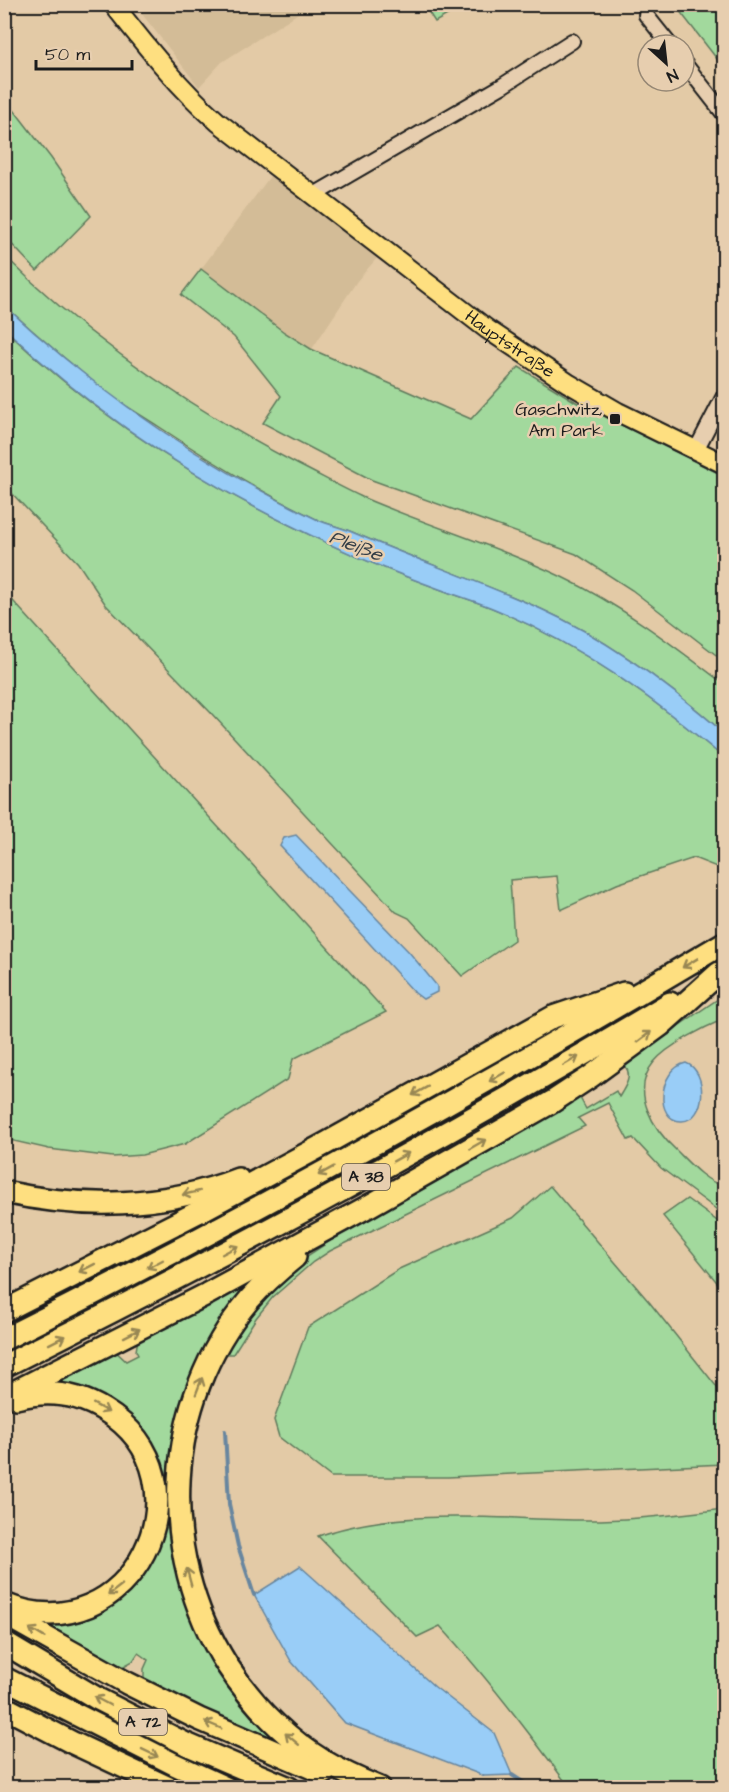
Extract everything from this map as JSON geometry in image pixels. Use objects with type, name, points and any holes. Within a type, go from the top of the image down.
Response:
[{"type":"highway","name":"A 38","points":[[4,1339],[138,1272],[291,1191],[468,1093],[724,943]]},
{"type":"highway","name":"A 38","points":[[4,1366],[146,1295],[303,1212],[541,1079],[722,972]]},
{"type":"highway","points":[[4,1396],[207,1294],[552,1102],[661,1025],[722,972]]},
{"type":"highway","points":[[4,1311],[206,1208],[553,1017],[604,998],[656,984]]},
{"type":"highway","points":[[4,1192],[32,1198],[86,1203],[160,1200],[227,1183],[325,1144]]},
{"type":"highway","points":[[354,1214],[302,1251],[265,1283],[234,1320],[221,1341],[199,1385],[189,1416],[181,1456],[178,1506],[183,1557],[198,1605],[219,1651],[247,1694],[264,1713],[302,1747],[323,1761],[380,1788]]},
{"type":"highway","points":[[4,1402],[31,1394],[60,1394],[87,1401],[113,1415],[134,1436],[148,1461],[156,1489],[157,1503],[153,1532],[142,1558],[125,1582],[99,1601],[74,1611],[48,1614],[22,1611],[4,1604]]},
{"type":"highway","points":[[4,1614],[127,1683],[199,1719],[364,1788]]},
{"type":"highway","name":"A 72","points":[[4,1643],[98,1699],[156,1729],[221,1760],[289,1788]]},
{"type":"highway","name":"A 72","points":[[4,1678],[226,1788]]},
{"type":"highway","points":[[4,1707],[73,1743],[169,1788]]},
{"type":"main road","name":"Hauptstraße","points":[[112,4],[165,70],[218,122],[487,329],[568,383],[618,412],[724,464]]},
{"type":"street","points":[[646,15],[660,33]]},
{"type":"street","points":[[314,195],[502,86],[572,41]]},
{"type":"street","points":[[696,78],[724,114]]},
{"type":"street","points":[[696,450],[724,396]]},
{"type":"shaded area","points":[[135,5],[311,5],[222,62],[199,87]]},
{"type":"shaded area","points":[[271,175],[377,258],[357,281],[312,349],[284,332],[201,269]]},
{"type":"green space","points":[[424,5],[465,5],[435,22]]},
{"type":"green space","points":[[675,5],[724,5],[724,68]]},
{"type":"green space","points":[[4,97],[51,158],[91,216],[37,271],[5,237]]},
{"type":"green space","points":[[4,255],[71,316],[107,344],[181,397],[220,421],[364,498],[562,577],[626,613],[724,684],[724,733],[637,664],[590,634],[518,599],[318,520],[236,476],[121,402],[69,362],[5,306]]},
{"type":"green space","points":[[201,269],[284,332],[311,349],[471,419],[519,367],[576,402],[724,476],[724,661],[632,590],[576,554],[372,480],[263,423],[281,396],[234,337],[181,295]]},
{"type":"green space","points":[[4,329],[109,416],[184,467],[263,512],[355,556],[490,607],[559,640],[616,675],[671,715],[724,758],[724,870],[694,858],[617,884],[561,910],[557,876],[510,880],[514,940],[462,976],[409,918],[396,912],[212,714],[106,605],[78,563],[5,486]]},
{"type":"green space","points":[[4,591],[386,1012],[293,1059],[288,1079],[185,1144],[142,1155],[113,1157],[49,1149],[5,1139]]},
{"type":"green space","points":[[724,995],[724,1019],[687,1037],[660,1056],[647,1074],[644,1098],[653,1122],[668,1142],[699,1172],[711,1181],[724,1186],[724,1215],[661,1168],[633,1138],[628,1140],[608,1103],[578,1118],[585,1126],[330,1251],[313,1262],[273,1297],[256,1318],[233,1354],[221,1354],[237,1328],[282,1277],[307,1256],[333,1239],[477,1159],[579,1096],[586,1109],[616,1091],[619,1097],[628,1078],[625,1066],[659,1039]]},
{"type":"green space","points":[[550,1186],[650,1303],[724,1396],[724,1464],[448,1477],[331,1477],[279,1437],[274,1420],[308,1327],[399,1269],[513,1218]]},
{"type":"green space","points":[[687,1199],[724,1226],[724,1291],[663,1216]]},
{"type":"green space","points":[[279,1259],[191,1390],[183,1584],[294,1749],[144,1688],[144,1669],[148,1660],[138,1653],[133,1661],[113,1672],[26,1621],[64,1622],[85,1615],[147,1563],[150,1448],[45,1386],[113,1349],[126,1361],[138,1355],[136,1351],[139,1333]]},
{"type":"green space","points":[[724,1509],[724,1787],[569,1787],[507,1705],[440,1626],[417,1637],[318,1536],[352,1526],[422,1518],[601,1520]]},
{"type":"water","name":"Pleiße","points":[[5,306],[77,368],[153,425],[276,499],[318,520],[348,530],[541,609],[614,649],[660,681],[724,733],[724,758],[617,675],[559,640],[490,607],[407,577],[338,548],[263,512],[185,467],[110,416],[5,329]]},
{"type":"water","points":[[296,835],[409,952],[437,986],[437,992],[423,999],[415,993],[280,846],[284,838]]},
{"type":"water","points":[[686,1063],[698,1075],[702,1095],[696,1113],[690,1119],[682,1121],[673,1119],[667,1113],[663,1095],[670,1075],[677,1067]]},
{"type":"water","points":[[300,1566],[435,1687],[494,1733],[512,1775],[484,1776],[345,1723],[291,1661],[254,1595]]},
{"type":"waterway","points":[[225,1431],[229,1504],[238,1546],[254,1595]]},
{"type":"waterway","points":[[512,1775],[532,1788]]},
{"type":"place","name":"Gaschwitz, Am Park","points":[[615,419]]}]
